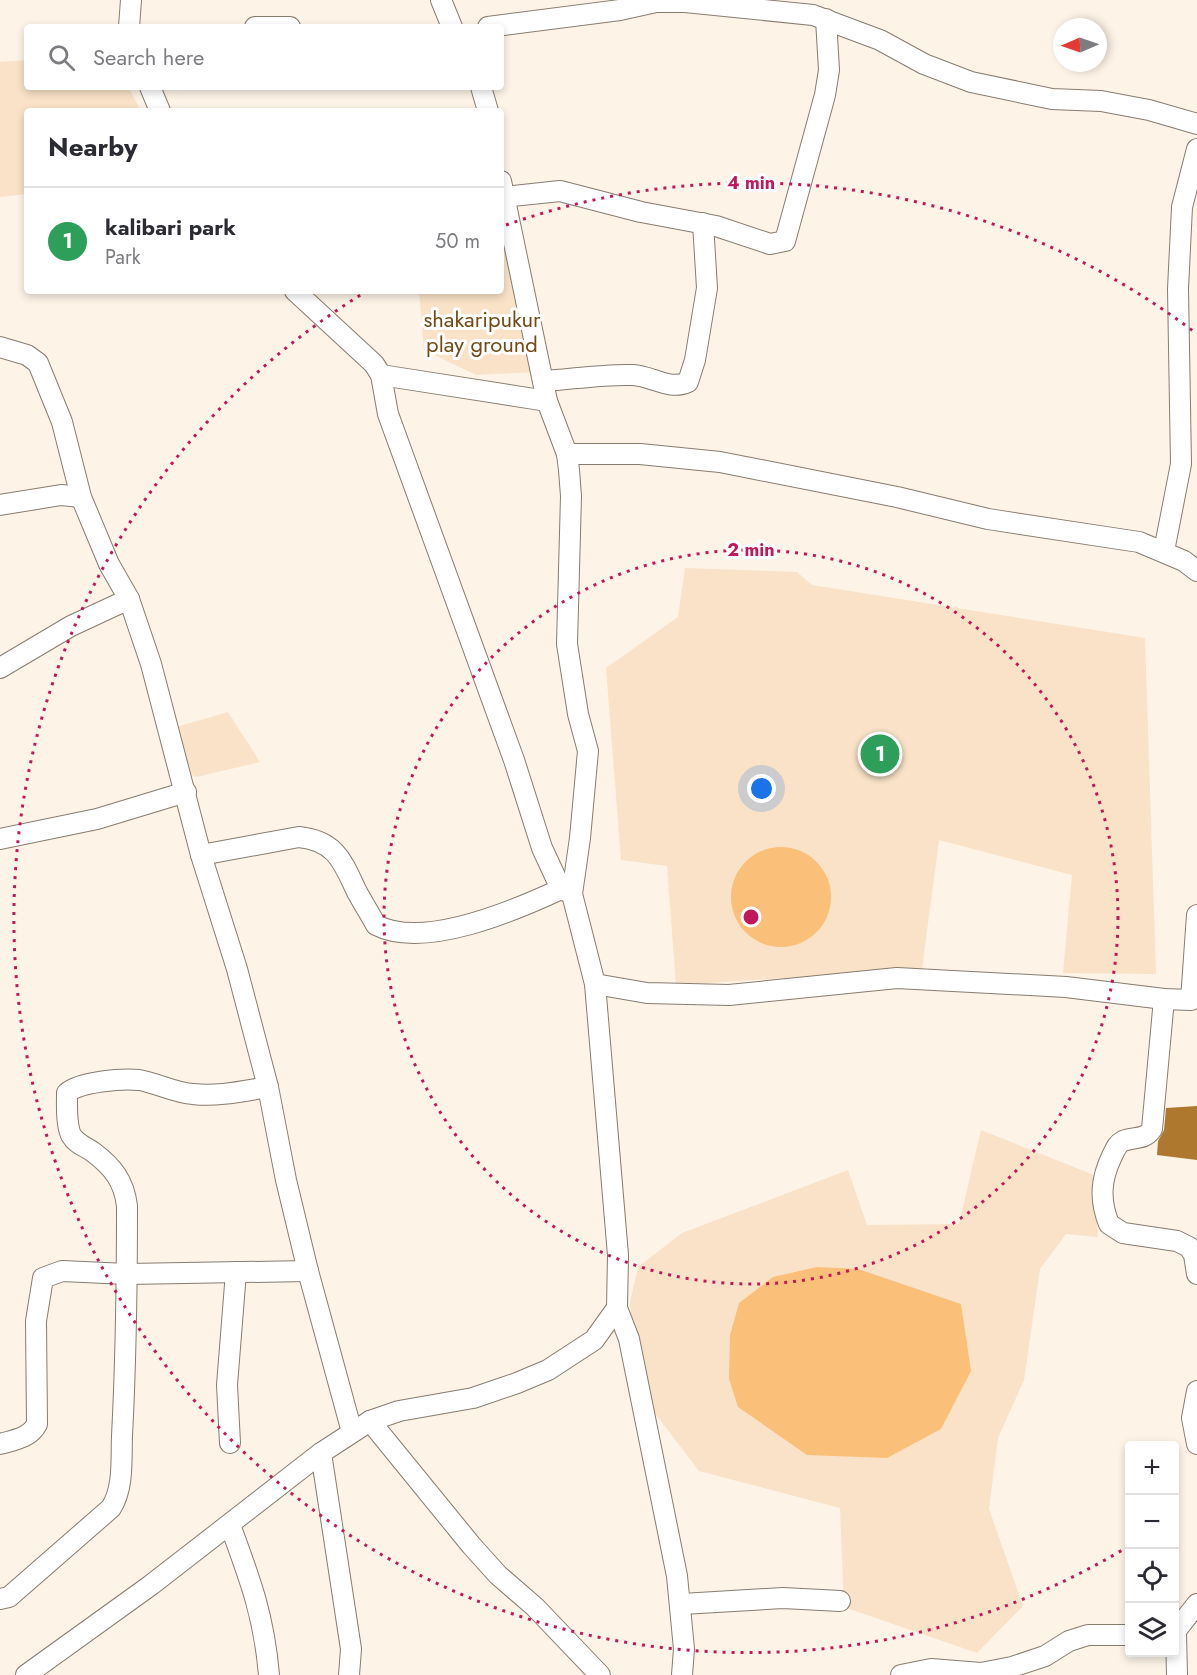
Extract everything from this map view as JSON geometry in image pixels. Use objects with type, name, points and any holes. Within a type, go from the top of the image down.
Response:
[{"type":"street","points":[[129,24],[131,0]]},
{"type":"street","points":[[441,0],[451,24]]},
{"type":"street","points":[[504,25],[620,10],[656,2],[794,6],[880,40],[924,64],[971,82],[1052,99],[1101,101],[1149,110],[1197,124]]},
{"type":"street","points":[[504,189],[560,191],[641,212],[703,224],[770,244],[785,241],[825,95],[829,70],[826,19]]},
{"type":"street","points":[[151,90],[159,108]]},
{"type":"street","points":[[482,90],[487,108]]},
{"type":"street","points":[[1164,551],[1181,464],[1179,279],[1182,207],[1197,150]]},
{"type":"street","points":[[504,198],[547,401],[567,454],[571,496],[567,644],[578,714],[588,751],[566,892]]},
{"type":"street","points":[[544,381],[635,375],[671,385],[688,382],[695,360],[707,288],[703,224]]},
{"type":"street","points":[[299,294],[374,364],[381,375],[388,414],[514,760],[542,848],[566,892],[594,984],[618,1255],[617,1308],[628,1339],[682,1604],[684,1649],[682,1675]]},
{"type":"street","points":[[0,347],[27,355],[38,363],[62,422],[81,497],[109,564],[129,599],[151,664],[201,855],[237,969],[268,1088],[286,1180],[308,1271],[352,1432]]},
{"type":"street","points":[[381,375],[547,401]]},
{"type":"street","points":[[567,454],[640,454],[720,462],[897,496],[988,519],[1138,542],[1164,551],[1184,561],[1197,571]]},
{"type":"street","points":[[0,505],[61,495],[81,497]]},
{"type":"street","points":[[0,668],[71,626],[129,599]]},
{"type":"street","points":[[0,839],[97,819],[186,792]]},
{"type":"street","points":[[201,855],[299,837],[310,838],[338,854],[348,866],[357,891],[376,925],[400,933],[432,932],[501,916],[566,892]]},
{"type":"street","points":[[594,984],[647,993],[729,995],[897,978],[1066,987],[1164,999],[1194,1000],[1197,915]]},
{"type":"street","points":[[1164,999],[1152,1129],[1142,1139],[1122,1141],[1117,1145],[1101,1180],[1102,1197],[1109,1224],[1123,1233],[1193,1245],[1197,1274]]},
{"type":"street","points":[[0,1599],[9,1597],[111,1508],[117,1499],[124,1394],[127,1274],[125,1188],[117,1174],[92,1151],[80,1146],[70,1133],[67,1093],[74,1086],[139,1080],[191,1094],[212,1095],[268,1088]]},
{"type":"street","points":[[0,1444],[25,1437],[33,1431],[37,1424],[36,1321],[43,1278],[62,1270],[127,1274],[308,1271]]},
{"type":"street","points":[[230,1443],[227,1385],[236,1272]]},
{"type":"street","points":[[26,1675],[352,1432],[370,1421],[399,1411],[473,1398],[548,1370],[594,1340],[617,1308]]},
{"type":"street","points":[[1197,1391],[1192,1418],[1197,1444]]},
{"type":"street","points":[[370,1421],[484,1560],[536,1607],[600,1675]]},
{"type":"street","points":[[321,1453],[351,1649],[349,1675]]},
{"type":"street","points":[[230,1525],[258,1602],[266,1633],[269,1675]]},
{"type":"street","points":[[682,1604],[783,1598],[840,1601]]},
{"type":"street","points":[[1179,1628],[1197,1604]]},
{"type":"street","points":[[901,1675],[931,1669],[981,1673],[1012,1667],[1045,1656],[1069,1641],[1088,1635],[1125,1635]]},
{"type":"street","points":[[1176,1657],[1177,1675]]},
{"type":"green space","points":[[24,60],[24,90],[130,90],[139,108],[24,108],[24,194],[0,197],[0,62]]},
{"type":"green space","name":"shakaripukur play ground","points":[[504,242],[534,372],[476,375],[424,350],[419,294],[504,294]]},
{"type":"green space","points":[[685,568],[797,572],[812,585],[1145,638],[1156,974],[1063,973],[1072,875],[939,840],[922,969],[676,985],[667,866],[621,860],[606,668],[678,617]]},
{"type":"green space","points":[[228,712],[260,762],[196,777],[181,769],[173,728]]},
{"type":"green space","points":[[981,1130],[1094,1175],[1098,1237],[1066,1234],[1040,1269],[1024,1380],[998,1438],[989,1509],[1023,1606],[977,1653],[844,1607],[840,1508],[699,1471],[629,1379],[635,1357],[630,1302],[638,1267],[682,1233],[848,1170],[867,1225],[959,1224]]},
{"type":"shaded area","points":[[781,847],[800,850],[817,861],[828,878],[831,897],[828,916],[817,933],[800,944],[781,947],[762,944],[745,933],[734,916],[731,897],[734,878],[745,861],[762,850]]},
{"type":"shaded area","points":[[817,1267],[858,1269],[961,1304],[971,1371],[941,1429],[887,1458],[807,1455],[738,1407],[729,1379],[730,1335],[739,1303],[773,1277]]},
{"type":"building","points":[[1197,1106],[1197,1160],[1157,1155],[1158,1141],[1164,1130],[1166,1108]]},
{"type":"place","name":"kalibari park","points":[[880,754]]}]
